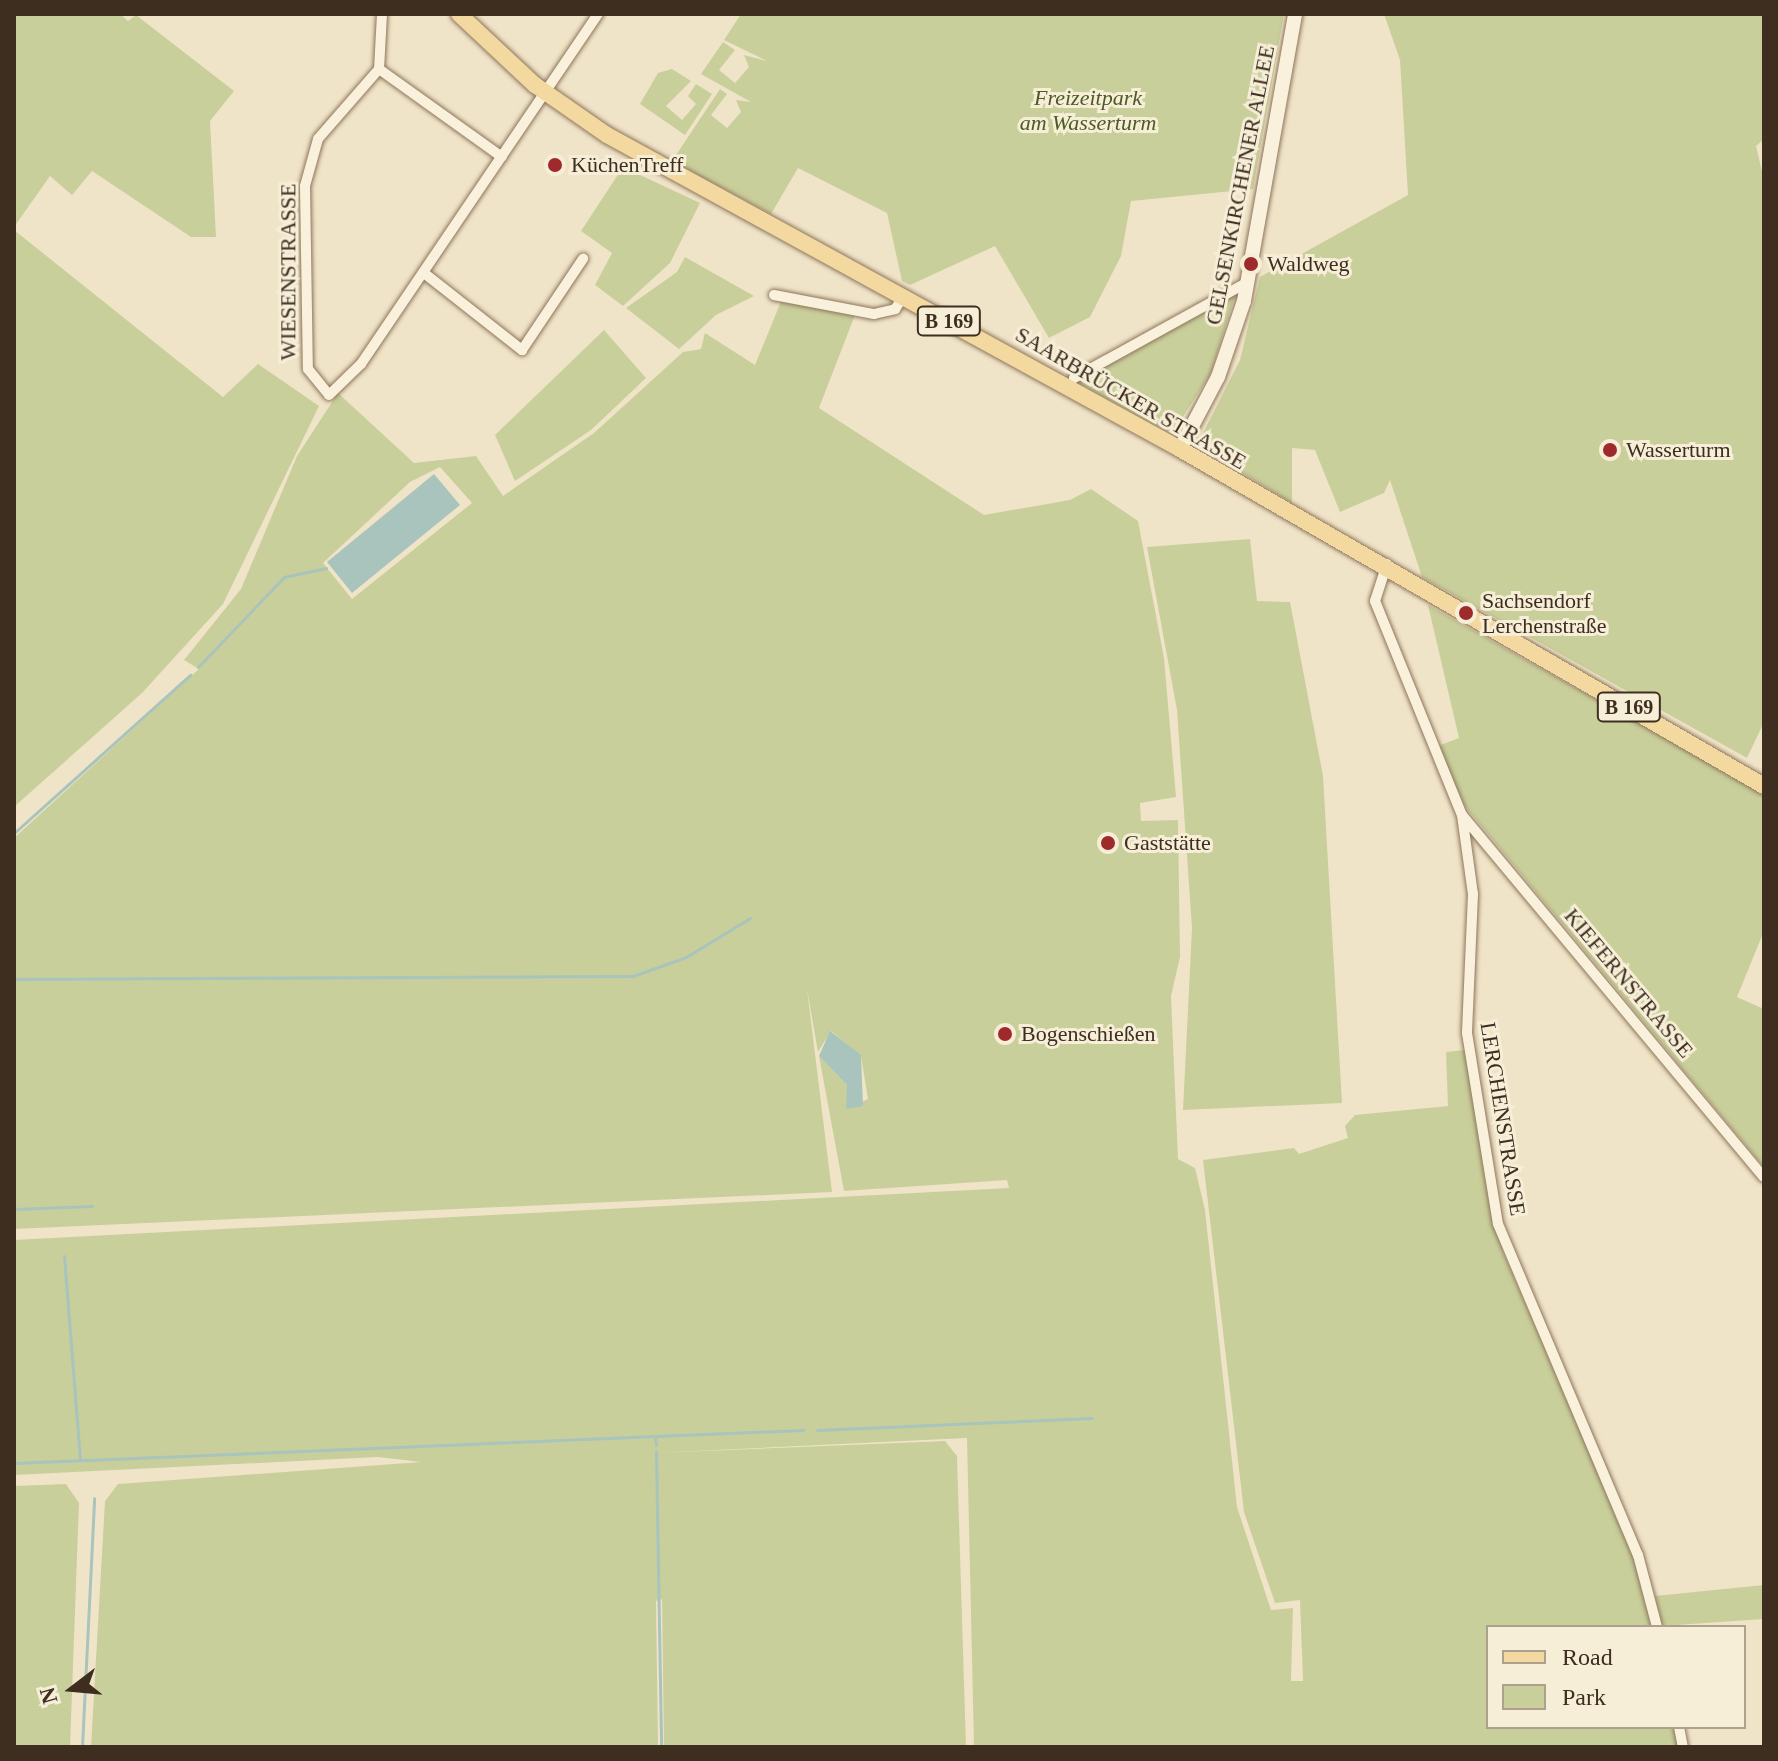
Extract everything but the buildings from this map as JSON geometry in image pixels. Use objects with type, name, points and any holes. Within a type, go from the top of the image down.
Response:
[{"type":"main road","name":"SAARBRÜCKER STRASSE","points":[[459,14],[545,93],[607,135],[1180,449],[1764,786]]},
{"type":"main road","name":"GELSENKIRCHENER ALLEE","points":[[1180,449],[1218,377],[1248,282],[1295,14]]},
{"type":"street","points":[[382,14],[379,69],[502,157]]},
{"type":"street","points":[[583,259],[522,350],[424,273],[598,14]]},
{"type":"street","name":"WIESENSTRASSE","points":[[379,69],[318,139],[305,186],[308,369],[329,395],[424,273]]},
{"type":"street","points":[[1074,378],[1248,282]]},
{"type":"street","points":[[774,295],[874,314],[895,309],[904,296]]},
{"type":"street","name":"LERCHENSTRASSE","points":[[1387,566],[1375,601],[1462,815],[1473,894],[1467,1033],[1498,1224],[1638,1555],[1656,1625]]},
{"type":"street","name":"KIEFERNSTRASSE","points":[[1462,815],[1764,1177]]},
{"type":"green space","points":[[14,14],[120,14],[128,21],[136,15],[234,91],[210,121],[216,237],[191,237],[92,171],[72,195],[50,176],[14,227]]},
{"type":"green space","name":"Freizeitpark am Wasserturm","points":[[741,14],[1284,14],[1253,189],[1131,201],[1121,256],[1090,317],[1049,338],[995,246],[910,285],[902,281],[887,213],[798,168],[771,214],[672,161],[720,89],[727,94],[711,115],[727,128],[741,112],[736,100],[751,102],[701,74],[723,42],[735,50],[719,70],[735,83],[749,67],[744,55],[767,61],[724,40]]},
{"type":"green space","points":[[1384,14],[1764,14],[1764,139],[1756,146],[1764,180],[1764,722],[1747,758],[1422,577],[1390,480],[1384,493],[1340,512],[1315,450],[1292,448],[1292,503],[1203,449],[1202,435],[1240,360],[1260,277],[1408,195],[1400,60]]},
{"type":"green space","points":[[672,69],[691,81],[666,106],[682,120],[696,104],[688,96],[696,84],[712,94],[685,135],[640,104],[658,73]]},
{"type":"green space","points":[[623,167],[700,203],[670,263],[623,306],[595,285],[612,253],[581,231]]},
{"type":"green space","points":[[14,230],[223,397],[258,364],[319,406],[223,604],[142,693],[14,807]]},
{"type":"green space","points":[[685,257],[754,296],[716,315],[679,349],[626,308],[677,272]]},
{"type":"green space","points":[[1236,293],[1211,373],[1172,434],[1075,381]]},
{"type":"green space","points":[[782,299],[855,315],[819,408],[984,515],[1070,500],[1091,489],[1138,521],[1164,658],[1176,797],[1140,803],[1141,821],[1178,820],[1180,957],[1171,996],[1178,1159],[1195,1168],[1205,1210],[1237,1507],[1271,1610],[1293,1608],[1291,1681],[1303,1681],[1300,1600],[1275,1603],[1244,1512],[1203,1160],[1294,1148],[1299,1154],[1348,1138],[1345,1126],[1355,1115],[1448,1106],[1446,1052],[1465,1050],[1503,1252],[1634,1554],[1654,1625],[1486,1625],[1486,1729],[1676,1729],[1680,1747],[974,1747],[967,1438],[654,1453],[945,1441],[957,1456],[966,1747],[664,1747],[662,1599],[656,1601],[658,1747],[91,1747],[105,1501],[118,1484],[421,1462],[378,1457],[14,1475],[14,1240],[1009,1188],[1007,1180],[844,1191],[819,1056],[847,1085],[847,1109],[868,1099],[861,1056],[831,1031],[818,1052],[807,989],[832,1192],[14,1229],[14,838],[199,669],[184,660],[241,589],[297,456],[338,393],[414,463],[476,456],[503,496],[594,433],[683,352],[701,349],[705,333],[755,365]],"holes":[[[440,467],[472,503],[352,599],[323,563],[410,482]]]},
{"type":"green space","points":[[604,330],[646,378],[591,430],[515,481],[495,435]]},
{"type":"green space","points":[[1250,539],[1257,601],[1290,602],[1323,776],[1342,1103],[1183,1110],[1192,928],[1177,710],[1147,547]]},
{"type":"green space","points":[[1428,605],[1764,794],[1764,931],[1737,997],[1764,1009],[1764,1167],[1464,805],[1438,746],[1459,738]]},
{"type":"green space","points":[[66,1484],[79,1503],[70,1747],[14,1747],[14,1486]]},
{"type":"green space","points":[[1764,1585],[1764,1619],[1662,1625],[1655,1596]]},
{"type":"water","points":[[434,474],[460,505],[352,593],[327,562]]},
{"type":"water","points":[[830,1031],[861,1055],[863,1106],[846,1109],[847,1085],[819,1056]]},
{"type":"waterway","points":[[198,667],[284,577],[326,568]]},
{"type":"waterway","points":[[14,833],[190,675]]},
{"type":"waterway","points":[[14,979],[633,976],[686,957],[750,918]]},
{"type":"waterway","points":[[14,1209],[92,1206]]},
{"type":"waterway","points":[[64,1256],[80,1458]]},
{"type":"waterway","points":[[817,1430],[1092,1418]]},
{"type":"waterway","points":[[14,1463],[803,1430]]},
{"type":"waterway","points":[[655,1436],[656,1445]]},
{"type":"waterway","points":[[656,1452],[661,1747]]},
{"type":"waterway","points":[[82,1747],[94,1498]]},
{"type":"place","name":"KüchenTreff","points":[[555,165]]},
{"type":"place","name":"Waldweg","points":[[1251,264]]},
{"type":"place","name":"Wasserturm","points":[[1610,450]]},
{"type":"place","name":"Sachsendorf Lerchenstraße","points":[[1466,613]]},
{"type":"place","name":"Gaststätte","points":[[1108,843]]},
{"type":"place","name":"Bogenschießen","points":[[1005,1034]]}]
